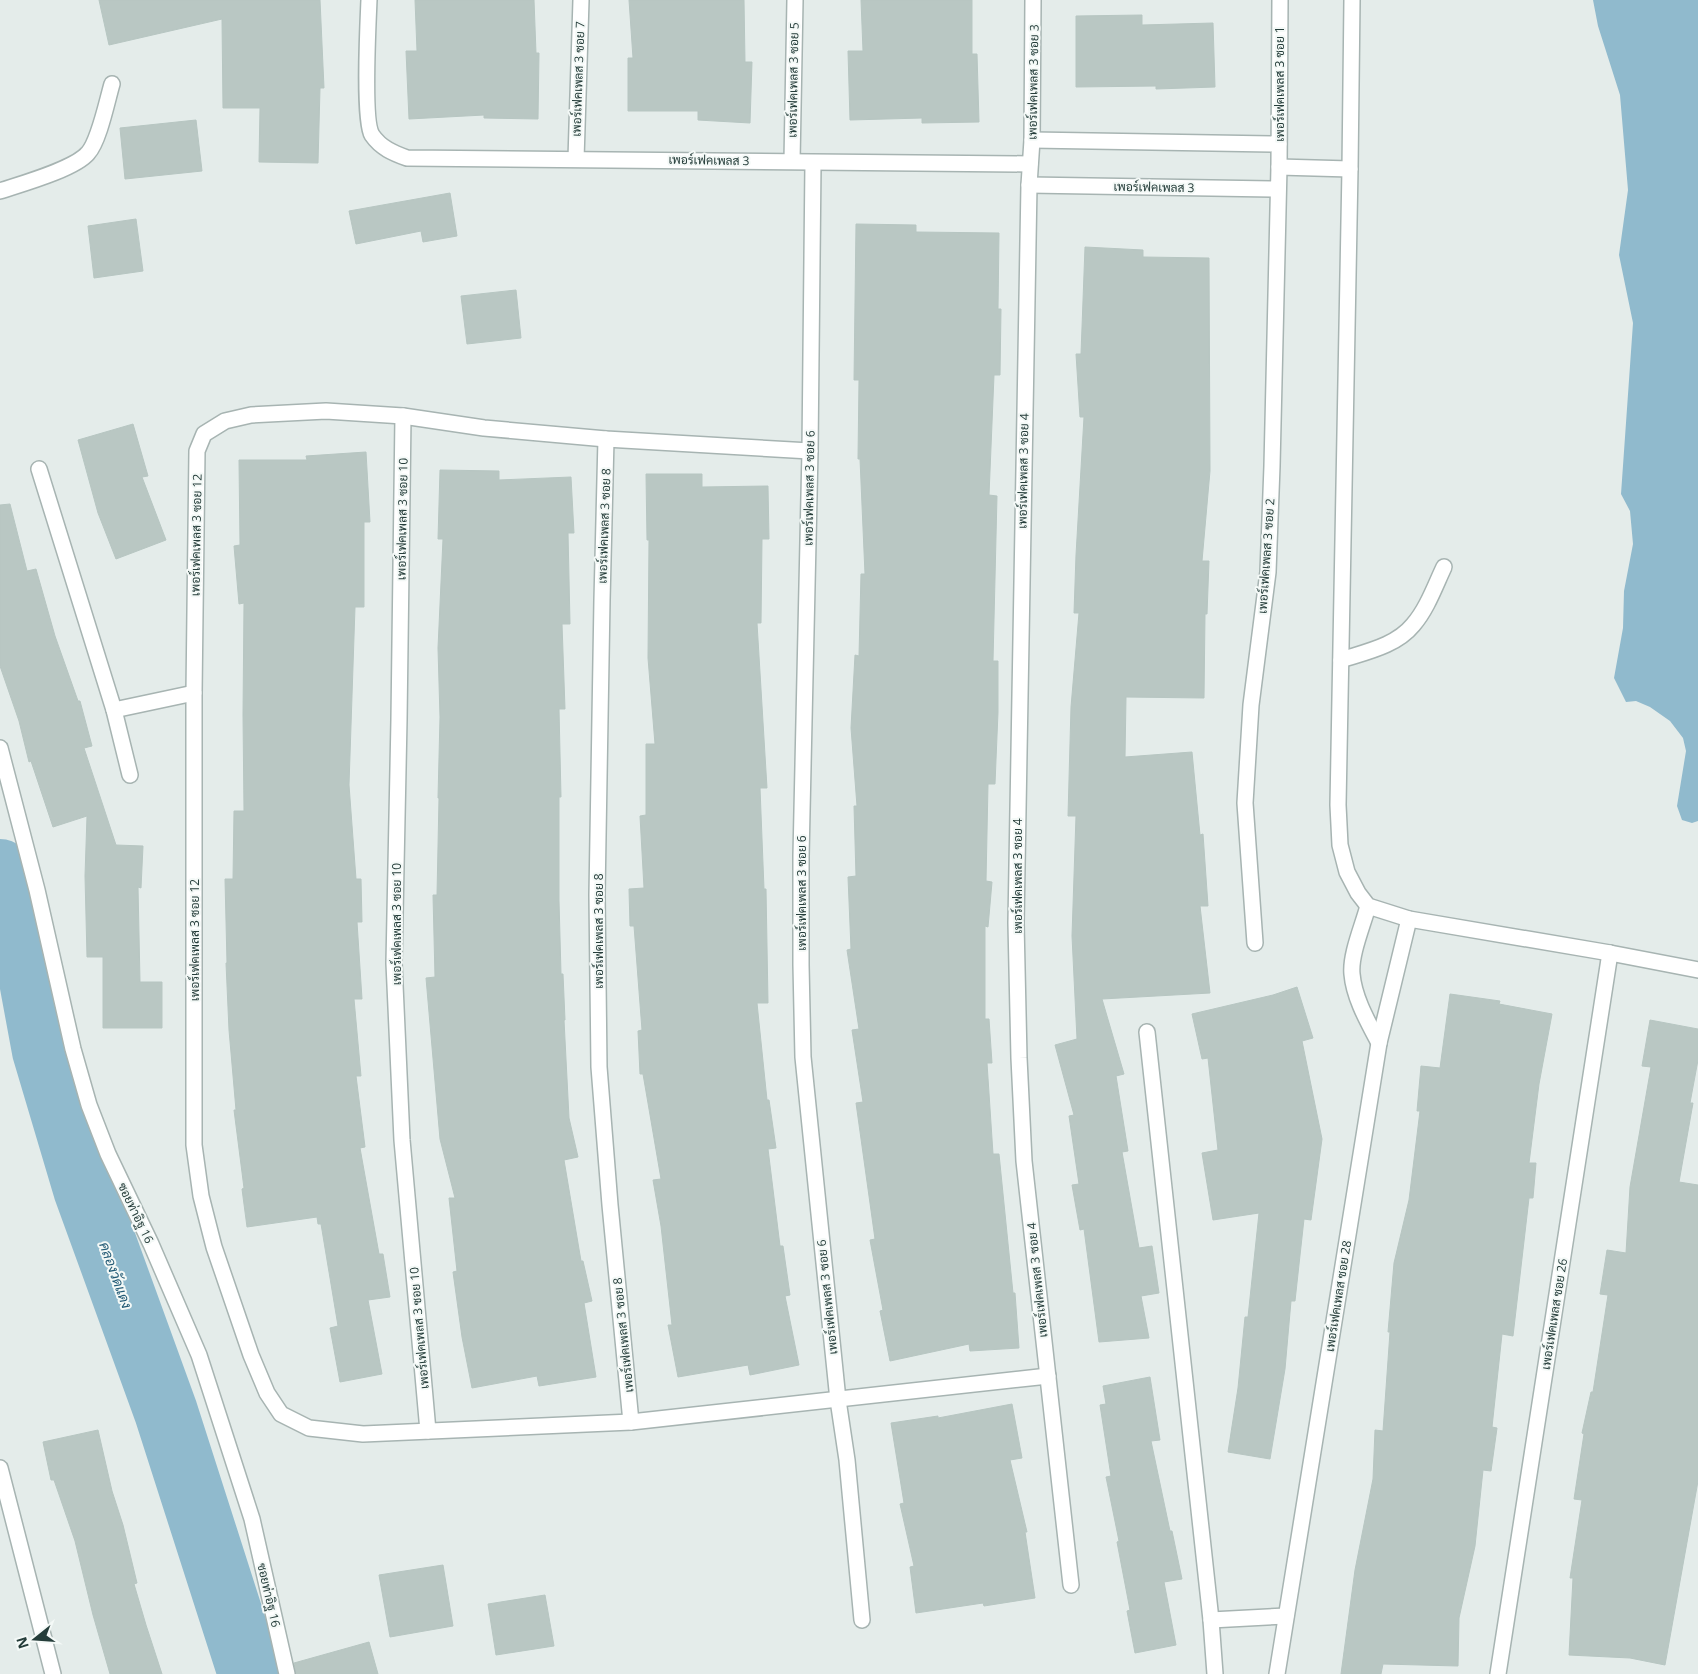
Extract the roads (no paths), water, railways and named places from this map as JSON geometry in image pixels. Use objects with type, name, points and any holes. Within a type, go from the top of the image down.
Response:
[{"type":"street","name":"เพอร์เฟคเพลส 3","points":[[368,0],[367,110],[371,134],[389,152],[407,158],[1030,164]]},
{"type":"street","name":"เพอร์เฟคเพลส 3 ซอย 7","points":[[576,159],[581,0]]},
{"type":"street","name":"เพอร์เฟคเพลส 3 ซอย 5","points":[[792,161],[795,0]]},
{"type":"street","name":"เพอร์เฟคเพลส 3 ซอย 3","points":[[1030,164],[1032,140],[1033,0]]},
{"type":"street","name":"เพอร์เฟคเพลส 3 ซอย 1","points":[[1279,167],[1280,0]]},
{"type":"street","points":[[1352,0],[1338,805],[1340,845],[1347,872],[1358,893],[1368,906],[1409,919],[1698,970]]},
{"type":"street","points":[[0,191],[77,162],[88,153],[98,132],[112,84]]},
{"type":"street","points":[[1032,140],[1279,144]]},
{"type":"street","name":"เพอร์เฟคเพลส 3 ซอย 6","points":[[813,163],[810,452],[801,856],[803,1057],[838,1400],[847,1460],[862,1620]]},
{"type":"street","name":"เพอร์เฟคเพลส 3 ซอย 4","points":[[1030,164],[1016,933],[1019,1058],[1024,1161],[1071,1585]]},
{"type":"street","points":[[1279,167],[1350,169]]},
{"type":"street","name":"เพอร์เฟคเพลส 3 ซอย 2","points":[[1254,944],[1245,803],[1251,705],[1268,572],[1279,167]]},
{"type":"street","name":"เพอร์เฟคเพลส 3","points":[[1029,185],[1278,189]]},
{"type":"street","name":"เพอร์เฟคเพลส 3 ซอย 12","points":[[403,416],[326,412],[251,415],[225,421],[204,434],[197,451],[194,693],[194,1145],[201,1196],[214,1247],[251,1355],[267,1394],[281,1414],[309,1428],[363,1434],[428,1431]]},
{"type":"street","points":[[403,416],[484,428],[810,452]]},
{"type":"street","name":"เพอร์เฟคเพลส 3 ซอย 10","points":[[403,416],[400,720],[394,963],[402,1140],[428,1431]]},
{"type":"street","name":"เพอร์เฟคเพลส 3 ซอย 8","points":[[606,438],[597,895],[599,1067],[631,1422]]},
{"type":"street","points":[[39,469],[114,710],[130,775]]},
{"type":"street","points":[[1341,660],[1376,649],[1396,640],[1413,626],[1425,607],[1444,567]]},
{"type":"street","points":[[114,710],[194,693]]},
{"type":"street","name":"ซอยท่าอิฐ 16","points":[[0,748],[37,890],[73,1050],[89,1105],[108,1154],[151,1244],[199,1355],[252,1519],[287,1674]]},
{"type":"street","points":[[1368,906],[1356,948],[1352,974],[1361,1006],[1379,1043]]},
{"type":"street","name":"เพอร์เฟคเพลส ซอย 28","points":[[1277,1674],[1379,1043],[1409,919]]},
{"type":"street","name":"เพอร์เฟคเพลส ซอย 26","points":[[1498,1674],[1610,953]]},
{"type":"street","points":[[1147,1032],[1211,1620],[1215,1674]]},
{"type":"street","points":[[428,1431],[631,1422],[1048,1376]]},
{"type":"street","points":[[0,1468],[53,1674]]},
{"type":"street","points":[[1211,1620],[1286,1616]]},
{"type":"water","points":[[1593,0],[1698,0],[1698,821],[1692,823],[1682,820],[1677,806],[1686,751],[1683,738],[1670,721],[1650,707],[1636,701],[1626,702],[1614,678],[1623,628],[1624,591],[1633,544],[1630,511],[1621,494],[1633,323],[1619,255],[1628,190],[1620,95],[1598,26]]},
{"type":"waterway","name":"คลองวัดแดง","points":[[0,871],[6,885],[27,959],[44,1051],[85,1189],[166,1412],[250,1674]]}]
